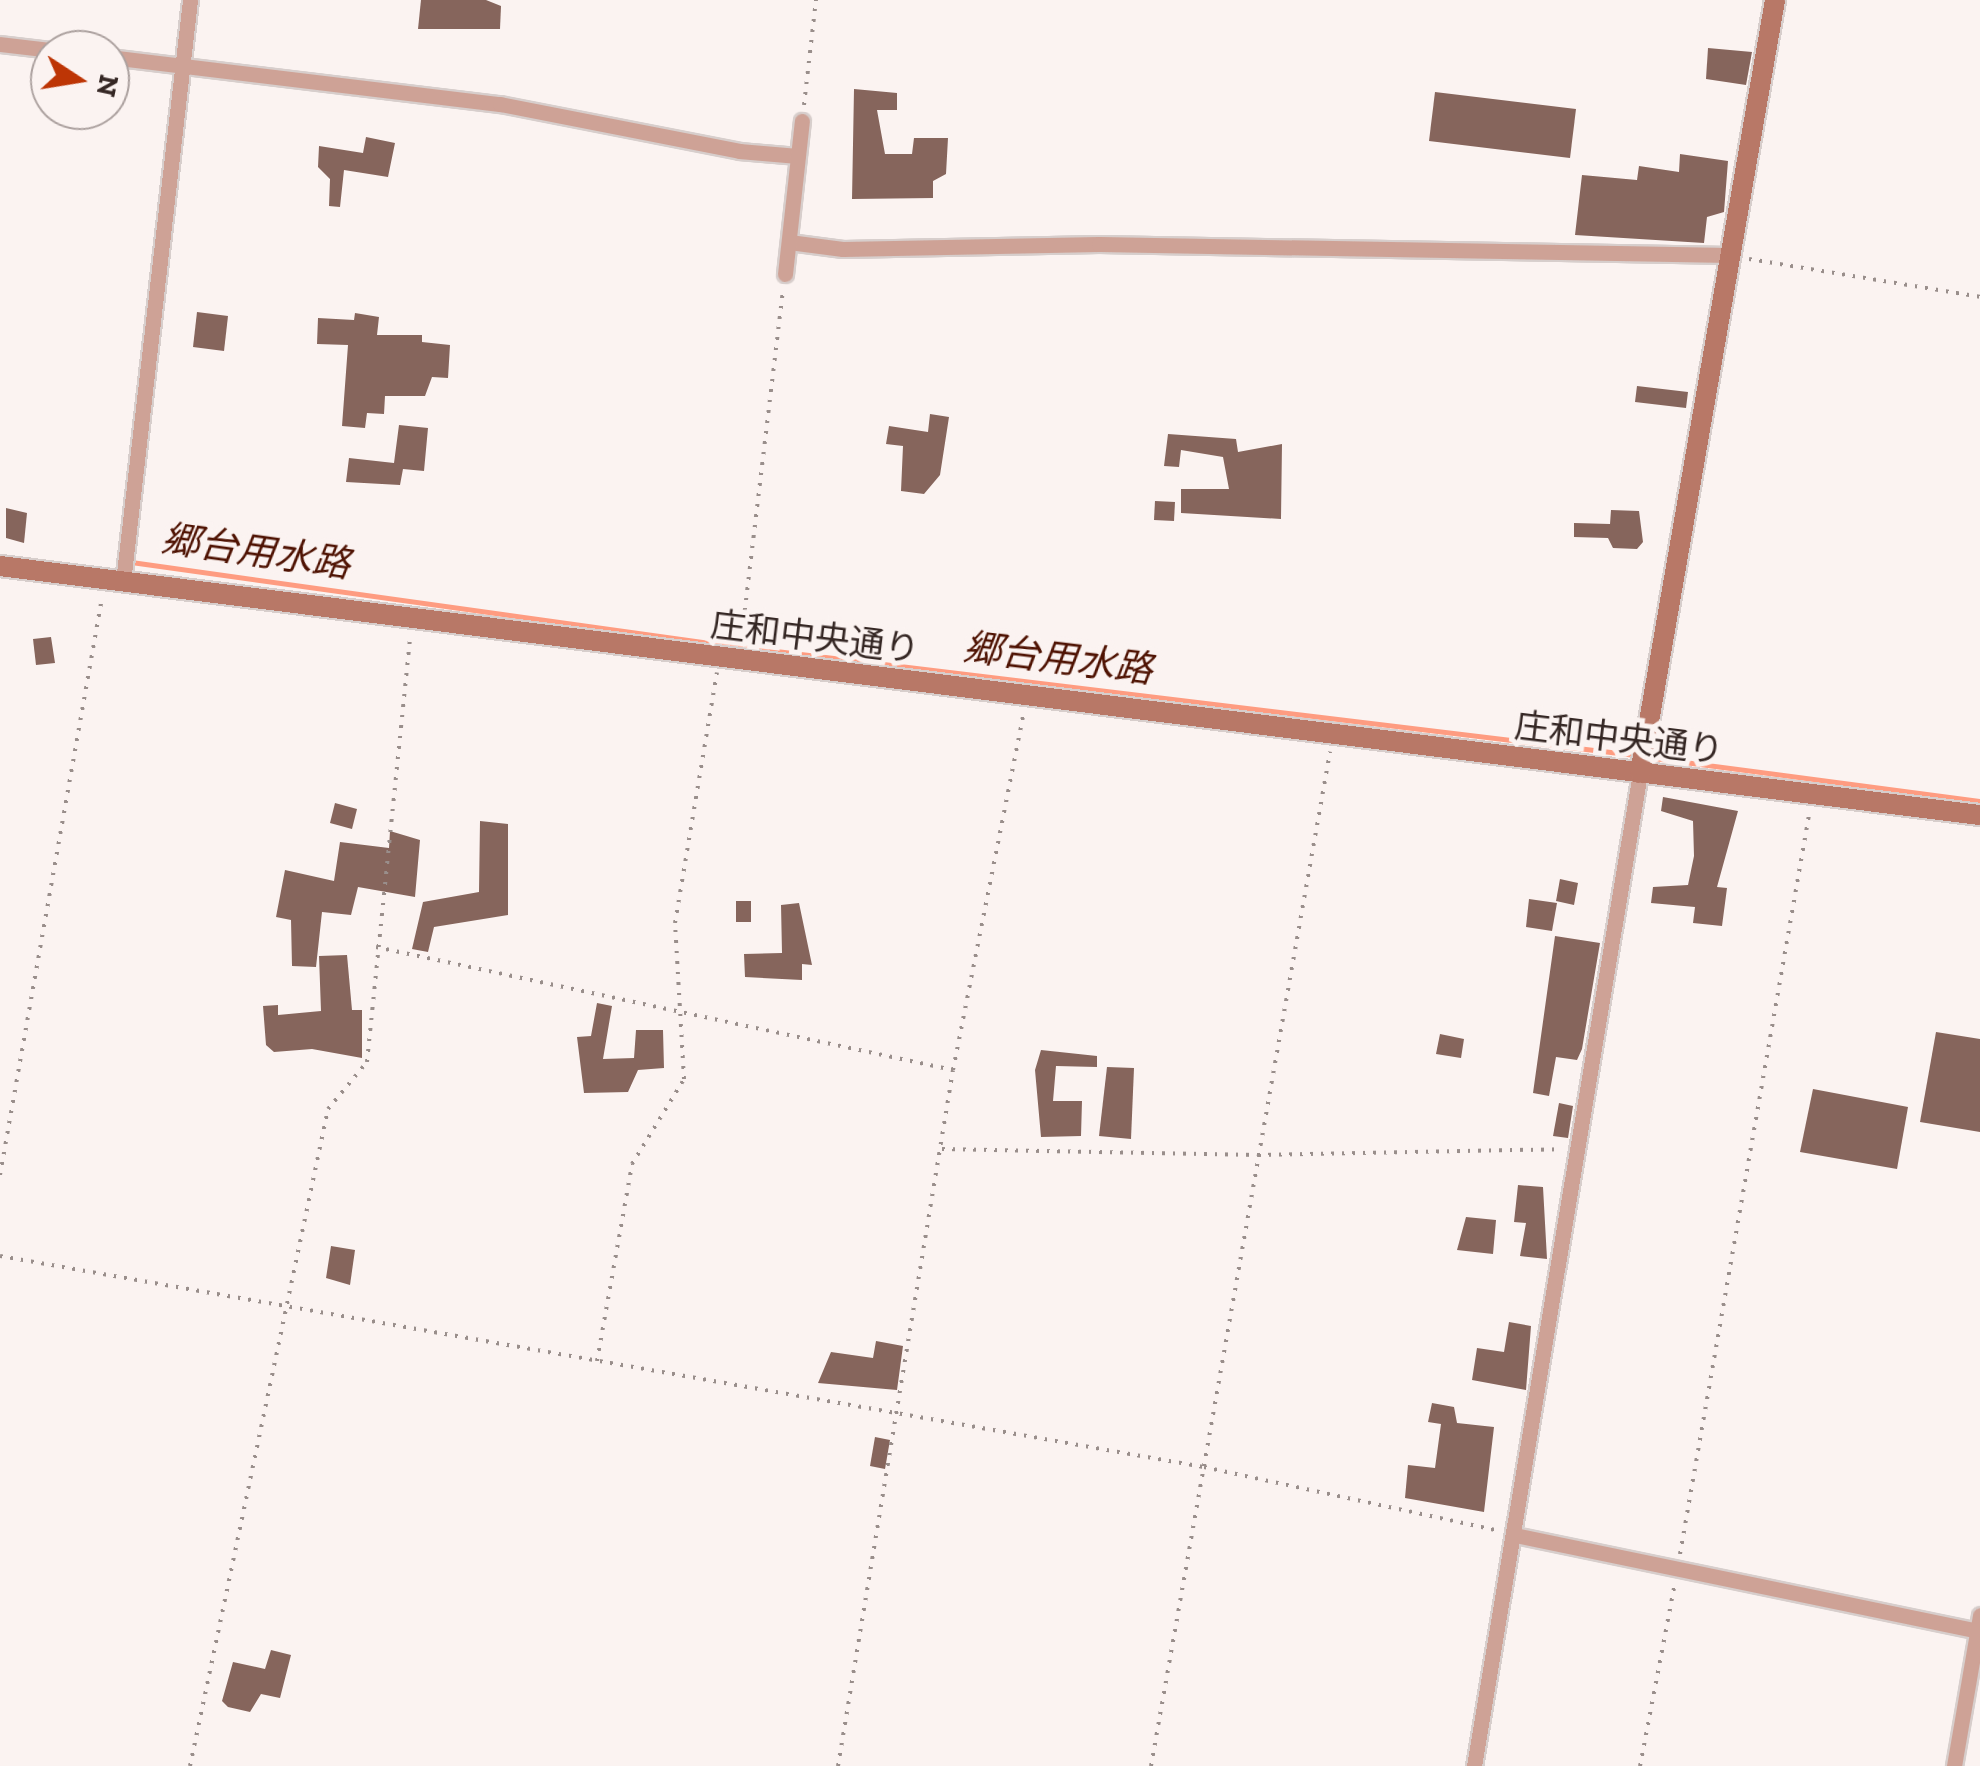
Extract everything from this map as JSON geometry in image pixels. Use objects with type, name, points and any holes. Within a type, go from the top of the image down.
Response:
[{"type":"street","points":[[114,581],[190,0]]},
{"type":"street","points":[[1474,1766],[1582,1149],[1640,773],[1776,0]]},
{"type":"street","points":[[0,44],[30,48]]},
{"type":"street","points":[[130,59],[500,104],[739,151],[798,156]]},
{"type":"street","points":[[785,274],[802,121]]},
{"type":"street","points":[[788,242],[843,249],[1099,244],[1730,256]]},
{"type":"street","name":"庄和中央通り","points":[[0,566],[1980,816]]},
{"type":"street","points":[[1515,1534],[1979,1625],[1954,1766]]},
{"type":"path","points":[[802,121],[816,0]]},
{"type":"path","points":[[1730,256],[1980,297]]},
{"type":"path","points":[[597,1362],[632,1164],[684,1079],[676,923],[729,659],[785,274]]},
{"type":"path","points":[[0,1175],[114,581]]},
{"type":"path","points":[[190,1766],[328,1109],[368,1062],[376,947],[412,620]]},
{"type":"path","points":[[838,1766],[953,1070],[1027,697]]},
{"type":"path","points":[[1150,1766],[1333,736]]},
{"type":"path","points":[[1640,1766],[1809,815]]},
{"type":"path","points":[[376,947],[953,1070]]},
{"type":"path","points":[[940,1149],[1258,1155],[1582,1149]]},
{"type":"path","points":[[0,1256],[1204,1468],[1515,1534]]},
{"type":"building","points":[[421,0],[486,0],[501,6],[500,29],[418,29]]},
{"type":"building","points":[[1708,48],[1752,52],[1746,85],[1706,79]]},
{"type":"building","points":[[854,89],[897,93],[897,110],[877,110],[885,154],[912,154],[914,138],[948,138],[946,174],[933,181],[933,198],[852,199]]},
{"type":"building","points":[[1435,92],[1576,109],[1570,158],[1429,141]]},
{"type":"building","points":[[366,137],[395,143],[388,177],[344,170],[340,207],[329,206],[330,179],[318,167],[319,146],[363,153]]},
{"type":"building","points":[[1680,154],[1728,161],[1724,212],[1707,217],[1704,243],[1575,235],[1582,175],[1637,180],[1639,166],[1679,172]]},
{"type":"building","points":[[197,312],[228,316],[224,351],[193,347]]},
{"type":"building","points":[[355,313],[379,317],[377,335],[422,335],[422,342],[450,345],[448,378],[432,377],[425,396],[385,396],[384,414],[367,413],[365,428],[342,426],[348,345],[317,344],[318,318],[354,320]]},
{"type":"building","points":[[1637,386],[1688,392],[1686,408],[1635,402]]},
{"type":"building","points":[[930,414],[949,417],[940,475],[924,494],[901,491],[903,446],[886,444],[889,426],[928,432]]},
{"type":"building","points":[[399,425],[428,428],[424,471],[403,469],[400,485],[346,482],[349,458],[394,463]]},
{"type":"building","points":[[1168,434],[1236,439],[1238,452],[1282,444],[1281,519],[1181,513],[1181,489],[1229,489],[1223,457],[1181,450],[1179,467],[1164,466]]},
{"type":"building","points":[[1155,501],[1175,502],[1174,521],[1154,520]]},
{"type":"building","points":[[6,508],[27,513],[24,543],[6,538]]},
{"type":"building","points":[[1611,510],[1639,511],[1643,542],[1637,549],[1613,548],[1608,538],[1574,537],[1574,523],[1610,524]]},
{"type":"building","points":[[51,637],[55,663],[36,665],[33,639]]},
{"type":"building","points":[[1663,797],[1738,811],[1717,887],[1727,888],[1722,926],[1693,923],[1695,907],[1651,903],[1653,887],[1688,885],[1694,856],[1693,821],[1661,811]]},
{"type":"building","points":[[335,803],[357,809],[352,829],[330,823]]},
{"type":"building","points":[[480,821],[508,824],[508,915],[434,927],[428,952],[412,949],[423,902],[479,892]]},
{"type":"building","points":[[390,831],[420,840],[415,897],[358,887],[351,915],[322,912],[316,967],[292,966],[291,920],[276,917],[285,870],[334,881],[340,842],[389,848]]},
{"type":"building","points":[[1560,879],[1578,883],[1574,905],[1556,901]]},
{"type":"building","points":[[1529,899],[1557,903],[1552,931],[1526,927]]},
{"type":"building","points":[[736,901],[751,901],[751,922],[736,922]]},
{"type":"building","points":[[799,903],[812,965],[802,964],[802,980],[745,977],[744,954],[782,953],[781,905]]},
{"type":"building","points":[[1555,936],[1600,943],[1582,1049],[1577,1060],[1556,1057],[1549,1096],[1533,1093]]},
{"type":"building","points":[[347,955],[352,1010],[362,1010],[362,1058],[312,1049],[274,1052],[266,1045],[263,1006],[278,1005],[278,1015],[321,1011],[319,956]]},
{"type":"building","points":[[597,1003],[612,1006],[603,1059],[634,1058],[636,1030],[663,1030],[664,1068],[638,1070],[628,1092],[584,1093],[577,1037],[591,1036]]},
{"type":"building","points":[[1936,1032],[1980,1039],[1980,1132],[1920,1122]]},
{"type":"building","points":[[1440,1034],[1464,1039],[1461,1058],[1436,1054]]},
{"type":"building","points":[[1041,1050],[1097,1056],[1097,1067],[1056,1066],[1053,1101],[1082,1101],[1081,1136],[1041,1137],[1035,1070]]},
{"type":"building","points":[[1107,1067],[1134,1068],[1131,1139],[1099,1136]]},
{"type":"building","points":[[1813,1089],[1908,1107],[1897,1169],[1800,1152]]},
{"type":"building","points":[[1559,1103],[1573,1106],[1568,1138],[1553,1136]]},
{"type":"building","points":[[1518,1185],[1543,1187],[1547,1259],[1520,1256],[1526,1223],[1514,1222]]},
{"type":"building","points":[[1466,1217],[1496,1220],[1493,1254],[1457,1250]]},
{"type":"building","points":[[331,1246],[355,1250],[350,1285],[326,1278]]},
{"type":"building","points":[[1509,1322],[1531,1326],[1526,1390],[1472,1380],[1477,1348],[1504,1352]]},
{"type":"building","points":[[876,1341],[903,1346],[897,1390],[818,1383],[831,1352],[873,1358]]},
{"type":"building","points":[[1432,1403],[1454,1407],[1457,1423],[1494,1427],[1484,1512],[1405,1498],[1408,1465],[1435,1468],[1441,1424],[1428,1422]]},
{"type":"building","points":[[875,1437],[890,1440],[885,1469],[870,1466]]},
{"type":"building","points":[[271,1650],[291,1655],[280,1698],[261,1694],[250,1712],[228,1707],[222,1701],[233,1662],[265,1669]]},
{"type":"waterway","name":"郷台用水路","points":[[131,562],[709,643],[1635,755]]},
{"type":"waterway","name":"郷台用水路","points":[[1646,757],[1980,801]]}]
